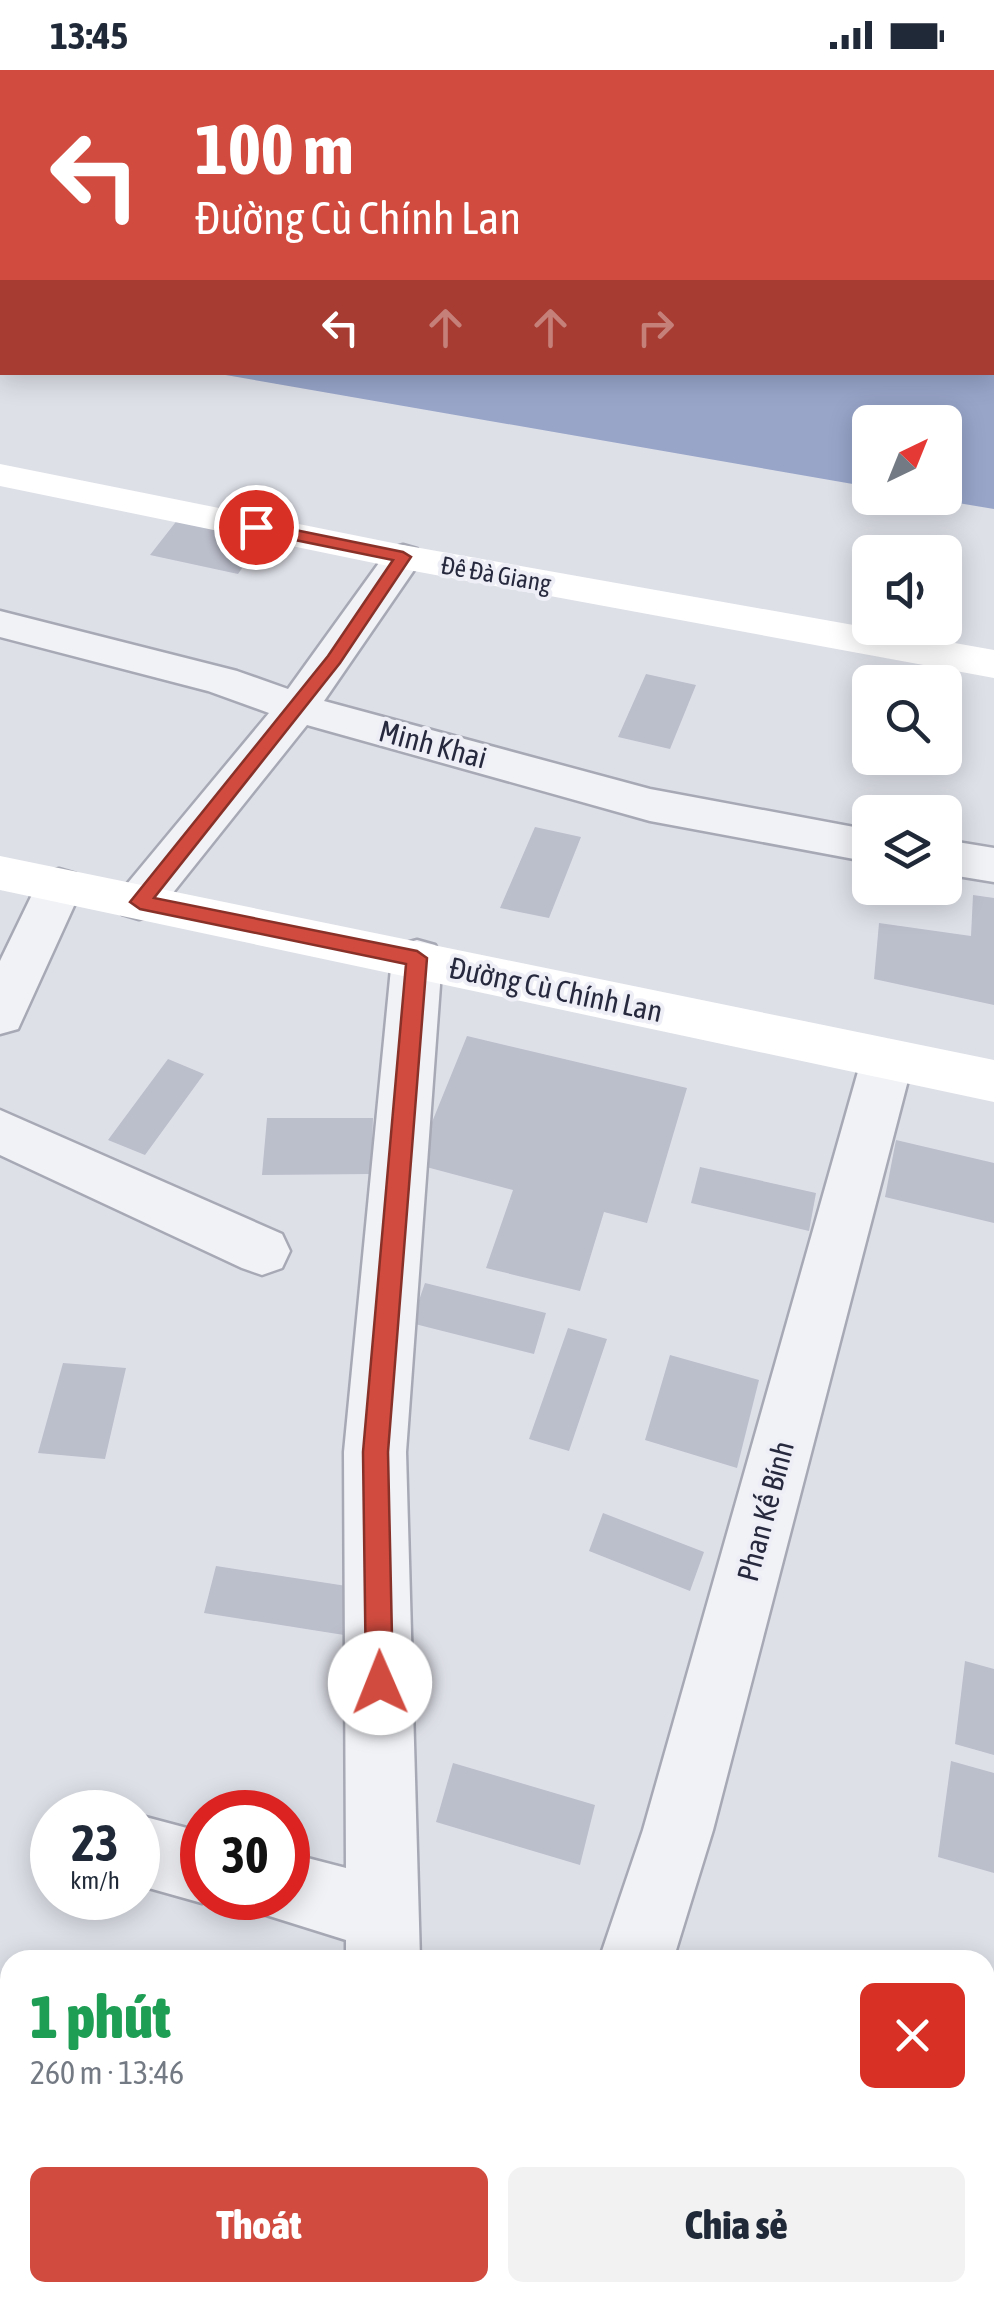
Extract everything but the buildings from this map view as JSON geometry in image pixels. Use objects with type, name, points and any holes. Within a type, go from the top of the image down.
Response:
[{"type":"street","name":"Đê Đà Giang","points":[[0,475],[403,557],[994,664]]},
{"type":"street","points":[[140,902],[297,708],[403,557]]},
{"type":"street","name":"Minh Khai","points":[[0,624],[222,682],[297,708],[650,805],[852,843]]},
{"type":"street","points":[[962,859],[994,864]]},
{"type":"street","name":"Đường Cù Chính Lan","points":[[0,873],[994,1081]]},
{"type":"street","points":[[0,1015],[60,886]]},
{"type":"street","points":[[310,1900],[383,1937],[375,1452],[417,958]]},
{"type":"street","name":"Phan Kế Bính","points":[[639,1950],[678,1830],[887,1060]]},
{"type":"street","points":[[0,1131],[262,1250]]},
{"type":"water","points":[[226,375],[994,375],[994,509],[962,504],[962,405],[852,405],[852,484]]},
{"type":"route","points":[[256,527],[403,557],[334,660],[140,902],[417,958],[375,1452],[380,1683]]}]
